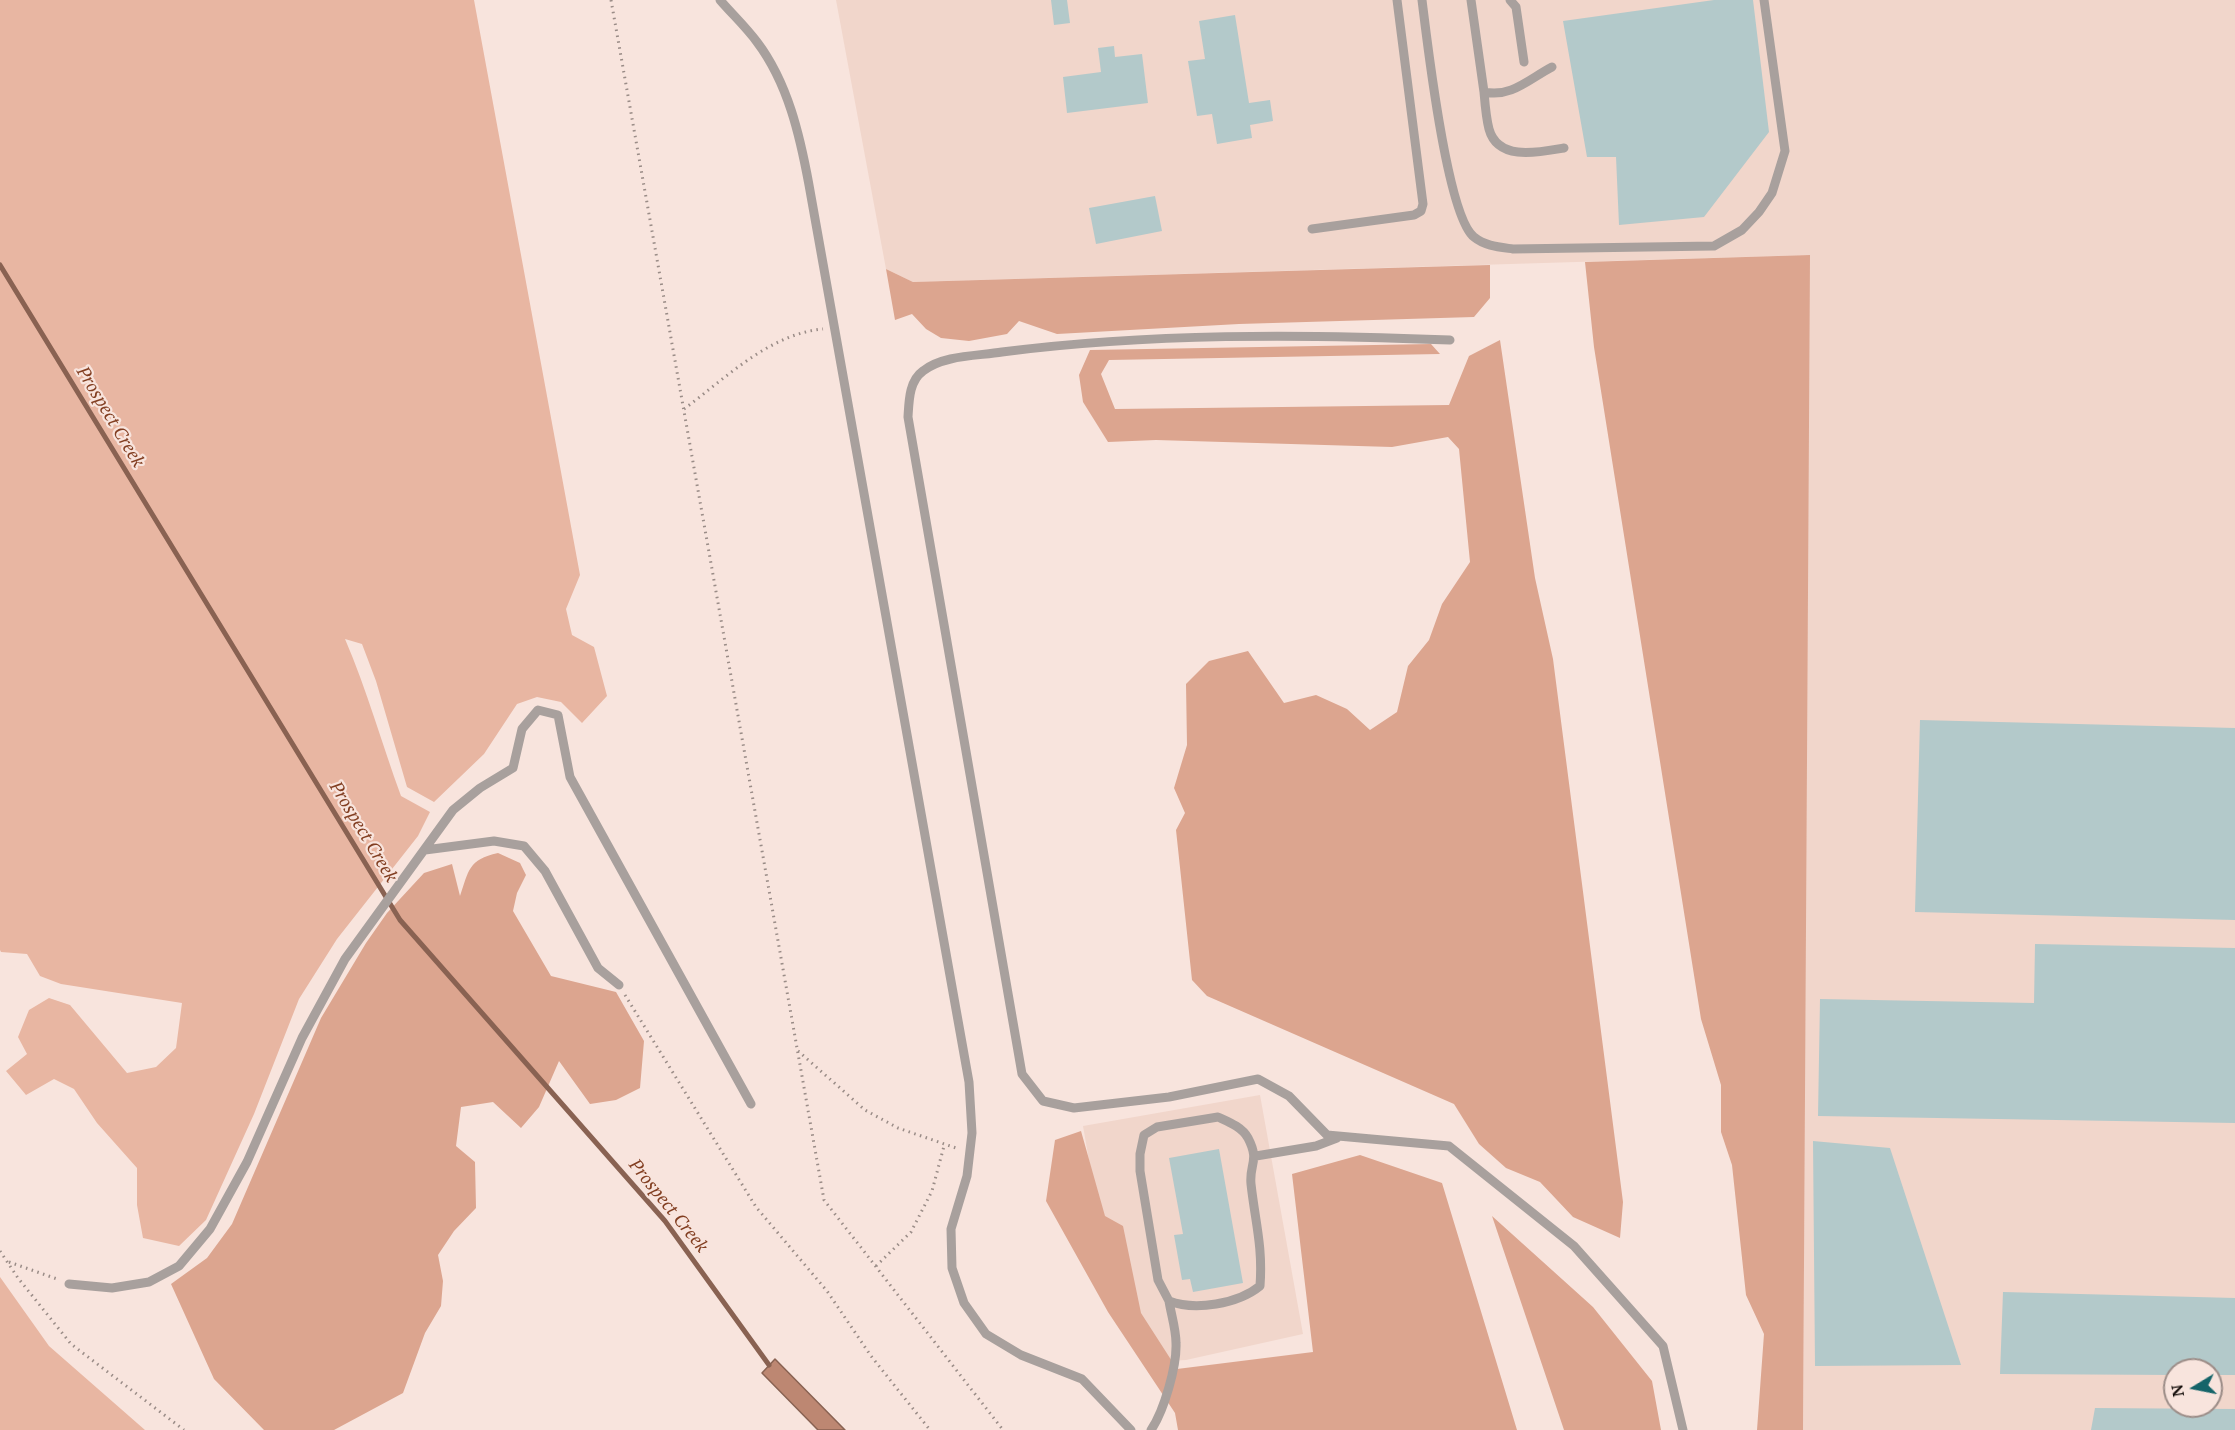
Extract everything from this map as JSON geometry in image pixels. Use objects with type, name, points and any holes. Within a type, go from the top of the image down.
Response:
[{"type":"lane","points":[[720,0],[758,43],[798,127],[836,329],[969,1082],[972,1133],[967,1176],[951,1229],[952,1268],[964,1304],[986,1334],[1021,1355],[1082,1379],[1131,1430]]},
{"type":"lane","points":[[1312,230],[1414,215],[1421,211],[1423,204],[1397,0]]},
{"type":"lane","points":[[1422,0],[1431,71],[1454,200],[1462,223],[1473,236],[1489,245],[1513,249],[1714,246],[1742,230],[1759,212],[1772,193],[1785,151],[1764,0]]},
{"type":"lane","points":[[1471,0],[1489,131],[1497,142],[1510,151],[1530,154],[1564,148]]},
{"type":"lane","points":[[1510,0],[1516,7],[1524,62]]},
{"type":"lane","points":[[1484,92],[1508,93],[1552,68]]},
{"type":"lane","points":[[1450,340],[1373,337],[1150,338],[1028,349],[950,359],[922,371],[910,391],[908,417],[1022,1074],[1043,1101],[1074,1108],[1169,1097],[1258,1079],[1289,1096],[1327,1135],[1449,1146],[1574,1246],[1663,1346],[1683,1430]]},
{"type":"lane","points":[[69,1284],[112,1288],[149,1281],[179,1266],[210,1229],[247,1162],[302,1038],[345,959],[453,810],[480,788],[513,768],[522,729],[538,710],[558,715],[570,777],[751,1104]]},
{"type":"lane","points":[[425,850],[494,840],[524,846],[545,871],[598,968],[619,985]]},
{"type":"lane","points":[[1151,1430],[1160,1417],[1176,1344],[1169,1301],[1158,1280],[1140,1171],[1140,1154],[1144,1136],[1157,1127],[1218,1117],[1233,1123],[1247,1136],[1256,1156],[1251,1181],[1260,1229],[1260,1286],[1248,1296],[1221,1302],[1184,1306],[1169,1301]]},
{"type":"lane","points":[[1256,1156],[1316,1146],[1342,1136]]},
{"type":"path","points":[[611,0],[824,1200],[1003,1430]]},
{"type":"path","points":[[684,409],[751,359],[787,336],[836,329]]},
{"type":"path","points":[[619,985],[756,1207],[827,1291],[871,1356],[930,1430]]},
{"type":"path","points":[[798,1050],[865,1110],[898,1128],[944,1146],[969,1152]]},
{"type":"path","points":[[875,1266],[912,1232],[932,1191],[944,1146]]},
{"type":"path","points":[[0,1251],[71,1344],[184,1430]]},
{"type":"path","points":[[8,1262],[69,1284]]},
{"type":"shaded area","points":[[0,0],[474,0],[580,575],[566,609],[572,635],[594,647],[607,696],[582,723],[561,702],[537,697],[517,704],[484,754],[434,802],[407,787],[376,681],[362,644],[345,639],[401,796],[430,812],[418,836],[337,939],[299,999],[254,1114],[206,1220],[179,1246],[143,1238],[137,1205],[137,1168],[97,1123],[74,1089],[54,1079],[26,1095],[6,1071],[27,1054],[18,1037],[29,1010],[49,998],[70,1005],[127,1073],[156,1067],[176,1048],[182,1003],[61,984],[40,976],[27,954],[1,952],[0,950]]},
{"type":"shaded area","points":[[836,0],[2235,0],[2235,1430],[1803,1430],[1809,255],[913,282],[886,269]]},
{"type":"shaded area","points":[[1810,255],[1803,1430],[1757,1430],[1764,1334],[1746,1295],[1732,1165],[1721,1132],[1721,1085],[1701,1019],[1594,347],[1585,262]]},
{"type":"shaded area","points":[[1490,265],[1490,298],[1474,317],[1239,324],[1057,334],[1019,321],[1007,334],[969,341],[941,338],[926,329],[912,314],[895,320],[886,269],[913,282]]},
{"type":"shaded area","points":[[1500,340],[1535,578],[1553,659],[1623,1202],[1620,1238],[1573,1217],[1540,1182],[1506,1168],[1479,1144],[1454,1104],[1207,996],[1192,980],[1176,830],[1185,813],[1174,788],[1187,745],[1186,684],[1209,661],[1248,651],[1284,703],[1316,695],[1347,709],[1370,730],[1397,712],[1408,666],[1429,640],[1442,604],[1470,562],[1459,449],[1448,437],[1392,447],[1156,440],[1108,442],[1083,402],[1079,375],[1090,350],[1431,344],[1440,354],[1109,360],[1101,374],[1115,409],[1449,405],[1469,356]]},
{"type":"shaded area","points":[[498,853],[520,863],[526,875],[517,893],[513,911],[551,976],[616,992],[644,1041],[640,1088],[616,1100],[590,1104],[559,1061],[539,1107],[521,1128],[493,1102],[461,1107],[456,1146],[475,1162],[476,1208],[454,1231],[438,1255],[443,1281],[441,1306],[425,1333],[403,1393],[334,1430],[264,1430],[214,1379],[171,1284],[207,1258],[232,1224],[321,1018],[366,943],[387,913],[424,873],[452,864],[460,896],[471,867],[481,859]]},
{"type":"shaded area","points":[[1260,1095],[1303,1334],[1186,1360],[1148,1362],[1102,1235],[1083,1126]]},
{"type":"shaded area","points":[[1081,1131],[1105,1216],[1123,1226],[1141,1313],[1177,1369],[1313,1352],[1292,1174],[1360,1155],[1442,1183],[1517,1430],[1178,1430],[1175,1413],[1108,1312],[1046,1201],[1055,1140]]},
{"type":"shaded area","points":[[1492,1216],[1593,1307],[1652,1381],[1661,1430],[1564,1430]]},
{"type":"shaded area","points":[[0,1277],[49,1346],[145,1430],[0,1430]]},
{"type":"shaded area","points":[[775,1359],[845,1430],[818,1430],[762,1373]]},
{"type":"building","points":[[1051,0],[1067,0],[1070,23],[1054,25]]},
{"type":"building","points":[[1714,0],[1753,0],[1769,132],[1704,217],[1619,225],[1616,157],[1587,157],[1563,21]]},
{"type":"building","points":[[1235,15],[1249,103],[1270,100],[1273,121],[1250,125],[1252,138],[1217,144],[1212,114],[1197,116],[1188,61],[1205,59],[1199,21]]},
{"type":"building","points":[[1114,46],[1115,57],[1142,54],[1148,103],[1067,113],[1063,77],[1101,72],[1098,48]]},
{"type":"building","points":[[1155,196],[1162,231],[1096,244],[1089,208]]},
{"type":"building","points":[[1920,720],[2235,728],[2235,920],[1915,912]]},
{"type":"building","points":[[2035,944],[2235,948],[2235,1123],[1818,1116],[1820,999],[2034,1003]]},
{"type":"building","points":[[1813,1141],[1890,1148],[1961,1365],[1815,1366]]},
{"type":"building","points":[[1219,1149],[1243,1283],[1193,1292],[1190,1279],[1182,1280],[1174,1235],[1183,1234],[1169,1158]]},
{"type":"building","points":[[2003,1292],[2235,1298],[2235,1375],[2223,1375],[2223,1358],[2163,1358],[2163,1375],[2000,1374]]},
{"type":"building","points":[[2095,1408],[2163,1408],[2163,1418],[2223,1418],[2223,1409],[2235,1409],[2235,1430],[2091,1430]]},
{"type":"waterway","name":"Prospect Creek","points":[[0,265],[400,920],[665,1221],[769,1365]]}]
